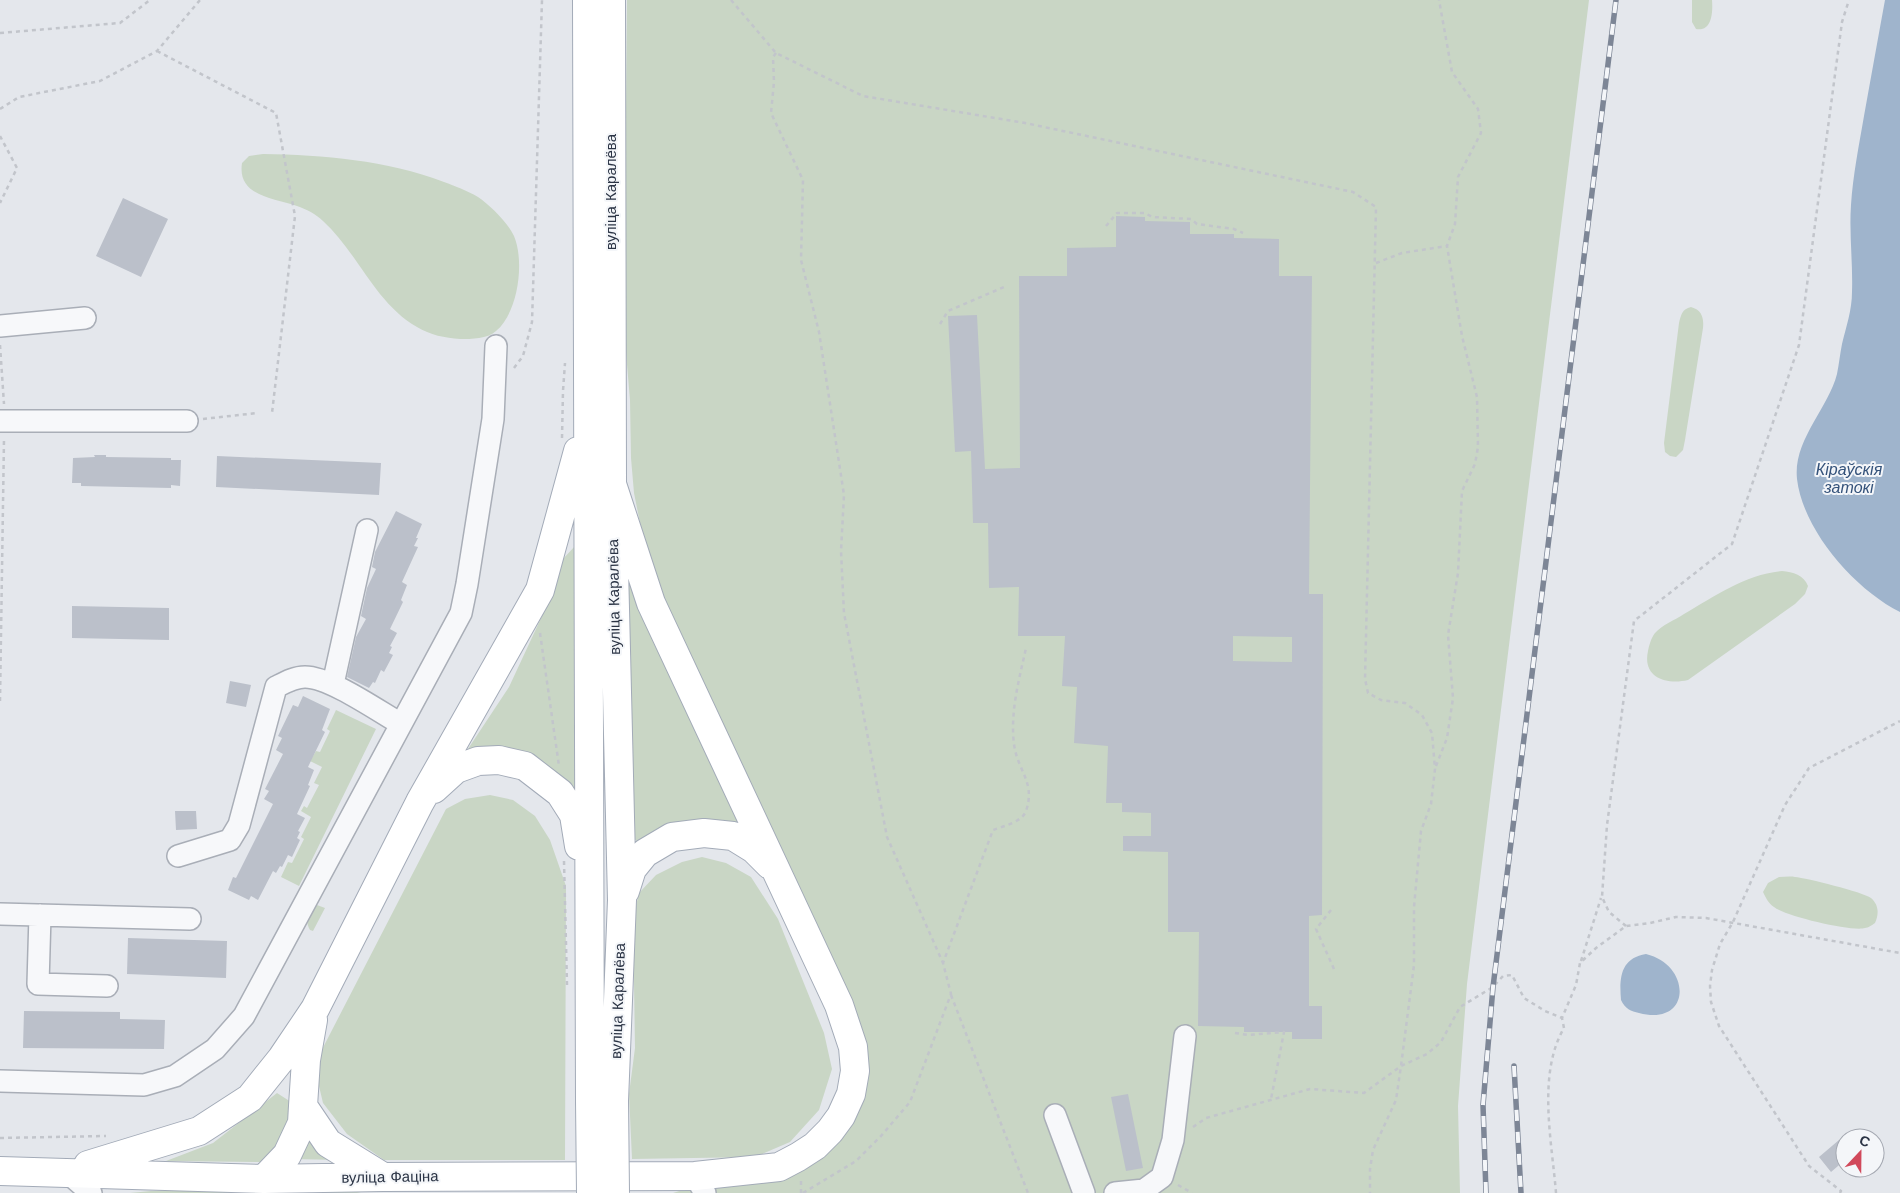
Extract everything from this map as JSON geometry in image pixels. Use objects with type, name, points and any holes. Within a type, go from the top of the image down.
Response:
[{"type":"main road","name":"вуліца Каралёва","points":[[587,0],[589,904],[602,1101],[615,1193]]},
{"type":"main road","name":"вуліца Каралёва","points":[[591,1193],[622,900],[612,484],[611,0]]},
{"type":"main road","points":[[68,1172],[199,1131],[250,1098],[282,1058],[314,1009],[420,802],[540,590],[587,418]]},
{"type":"main road","points":[[612,484],[651,602],[779,873]]},
{"type":"main road","points":[[420,802],[456,769],[478,761],[499,760],[525,766],[560,793],[574,815],[589,904]]},
{"type":"main road","points":[[622,900],[632,869],[646,854],[672,836],[704,833],[733,836],[754,849],[779,873]]},
{"type":"main road","name":"вуліца Фаціна","points":[[0,1171],[264,1179],[383,1185],[700,1185],[779,1167],[798,1158],[815,1146],[830,1131],[841,1116],[851,1094],[855,1071],[853,1047],[839,1005],[779,873]]},
{"type":"main road","points":[[264,1179],[287,1154],[302,1123],[306,1060],[314,1009]]},
{"type":"main road","points":[[303,1106],[328,1143],[383,1185]]},
{"type":"lane","points":[[0,326],[85,318]]},
{"type":"lane","points":[[0,1081],[144,1085],[175,1076],[215,1049],[244,1016],[461,613],[469,574],[493,419],[496,346]]},
{"type":"lane","points":[[2,421],[187,421]]},
{"type":"lane","points":[[333,684],[367,530]]},
{"type":"lane","points":[[178,856],[230,840],[239,825],[276,687],[288,680],[305,677],[333,684],[401,724]]},
{"type":"lane","points":[[0,914],[190,919]]},
{"type":"lane","points":[[40,915],[38,984],[107,986]]},
{"type":"lane","points":[[1116,1193],[1144,1190],[1162,1177],[1173,1140],[1185,1036]]},
{"type":"lane","points":[[1055,1115],[1084,1193]]},
{"type":"lane","points":[[68,1172],[91,1193]]},
{"type":"path","points":[[0,33],[120,22],[150,0]]},
{"type":"path","points":[[0,108],[19,98],[100,81],[157,52],[200,0]]},
{"type":"path","points":[[494,395],[523,356],[532,322],[542,0]]},
{"type":"path","points":[[731,0],[776,53],[862,96],[1025,122],[1354,192],[1376,207],[1365,679],[1368,693],[1381,700],[1405,703],[1422,715],[1432,733],[1435,768],[1431,804],[1421,831],[1414,907],[1414,965],[1396,1100],[1373,1150],[1370,1169],[1370,1193]]},
{"type":"path","points":[[1435,768],[1447,738],[1453,698],[1448,635],[1458,573],[1462,491],[1475,464],[1478,447],[1477,397],[1462,336],[1447,246],[1455,224],[1458,177],[1481,133],[1478,109],[1452,72],[1440,0]]},
{"type":"path","points":[[1556,1193],[1548,1094],[1557,1042],[1564,1028],[1562,1018],[1576,985],[1580,963],[1602,896],[1607,826],[1634,621],[1732,544],[1763,446],[1799,344],[1842,22],[1849,0]]},
{"type":"path","points":[[157,52],[276,113],[295,216],[272,413]]},
{"type":"path","points":[[776,53],[773,57],[774,82],[771,113],[803,180],[801,260],[819,332],[844,495],[841,551],[844,613],[887,837],[943,963],[951,994],[1028,1193]]},
{"type":"path","points":[[0,136],[18,168],[0,203]]},
{"type":"path","points":[[1106,226],[1117,213],[1145,213],[1152,217],[1191,219],[1197,224],[1234,229],[1243,233]]},
{"type":"path","points":[[1376,264],[1402,253],[1447,246]]},
{"type":"path","points":[[940,324],[948,311],[1004,287]]},
{"type":"path","points":[[0,343],[2,421],[0,701]]},
{"type":"path","points":[[187,421],[257,413]]},
{"type":"path","points":[[943,963],[994,830],[1021,818],[1026,812],[1030,790],[1014,745],[1014,705],[1026,648]]},
{"type":"path","points":[[1846,1193],[1840,1192],[1809,1166],[1718,1026],[1711,1002],[1710,986],[1712,970],[1720,944],[1733,922],[1785,805],[1809,768],[1900,720]]},
{"type":"path","points":[[1602,896],[1609,912],[1626,926]]},
{"type":"path","points":[[1332,910],[1316,929],[1334,969]]},
{"type":"path","points":[[1580,963],[1596,948],[1626,926],[1676,917],[1733,922],[1900,953]]},
{"type":"path","points":[[1173,1140],[1206,1118],[1310,1089],[1364,1092],[1401,1066],[1427,1054],[1441,1042],[1460,1007],[1493,987],[1503,976],[1512,975],[1524,998],[1545,1011],[1562,1018]]},
{"type":"path","points":[[803,1193],[856,1161],[881,1136],[910,1102],[951,994]]},
{"type":"path","points":[[1235,1033],[1248,1036],[1284,1032],[1271,1099]]},
{"type":"green space","points":[[627,0],[1589,0],[1467,984],[1458,1106],[1460,1193],[673,1193],[692,1187],[793,1174],[817,1162],[836,1144],[867,1078],[661,593],[641,528],[634,493],[631,458],[630,400],[624,329]]},
{"type":"green space","points":[[1692,0],[1712,0],[1710,20],[1701,29],[1696,29],[1692,22]]},
{"type":"green space","points":[[263,154],[332,157],[400,168],[457,187],[478,197],[493,209],[508,226],[514,236],[517,247],[519,273],[517,286],[510,312],[504,323],[488,336],[460,339],[443,337],[427,332],[402,317],[378,291],[347,248],[320,218],[300,207],[259,194],[245,183],[242,174],[242,163],[249,156]]},
{"type":"green space","points":[[1691,307],[1698,310],[1702,315],[1703,328],[1683,450],[1676,457],[1670,456],[1665,452],[1664,443],[1679,323],[1684,311]]},
{"type":"green space","points":[[575,546],[579,797],[462,758],[509,687],[549,601],[563,559]]},
{"type":"green space","points":[[624,560],[747,835],[641,845],[629,834]]},
{"type":"green space","points":[[1782,571],[1798,575],[1804,579],[1808,586],[1805,594],[1795,604],[1688,680],[1665,680],[1658,678],[1652,673],[1647,660],[1648,651],[1652,637],[1658,630],[1719,593],[1743,581],[1756,576]]},
{"type":"green space","points":[[336,710],[376,729],[299,886],[281,877],[288,862],[292,863],[304,839],[301,837],[311,817],[301,811],[304,806],[307,808],[319,785],[314,783],[322,767],[310,761],[316,751],[320,752],[330,731],[327,729]]},
{"type":"green space","points":[[490,795],[513,800],[535,816],[550,840],[566,886],[565,1160],[384,1160],[347,1134],[323,1103],[314,1065],[446,809],[465,799]]},
{"type":"green space","points":[[702,857],[726,863],[751,877],[778,919],[824,1033],[832,1069],[819,1110],[790,1142],[755,1157],[632,1159],[629,1094],[635,1048],[633,919],[639,893],[656,875],[682,862]]},
{"type":"green space","points":[[1779,877],[1810,880],[1866,895],[1874,901],[1877,907],[1878,913],[1875,923],[1866,928],[1847,928],[1804,919],[1781,911],[1770,904],[1763,892],[1768,883]]},
{"type":"green space","points":[[317,905],[325,908],[313,931],[308,927],[307,918],[313,906]]},
{"type":"green space","points":[[277,1093],[291,1102],[290,1121],[282,1143],[263,1162],[166,1161],[213,1143]]},
{"type":"green space","points":[[306,1126],[341,1160],[291,1159]]},
{"type":"green space","points":[[345,1189],[361,1193],[130,1193],[151,1191]]},
{"type":"water","name":"Кіраўскія затокі","points":[[1885,0],[1900,0],[1900,612],[1865,589],[1834,556],[1809,518],[1801,498],[1797,479],[1800,451],[1833,387],[1850,312],[1852,299],[1851,205],[1853,183]]},
{"type":"water","points":[[1646,954],[1661,960],[1672,970],[1678,981],[1680,993],[1677,1003],[1669,1011],[1656,1015],[1639,1013],[1626,1008],[1621,1000],[1621,976],[1623,970],[1631,960]]},
{"type":"building","points":[[123,198],[168,219],[141,277],[96,256]]},
{"type":"building","points":[[1116,216],[1145,217],[1145,221],[1190,222],[1190,234],[1234,234],[1234,238],[1279,239],[1279,276],[1312,276],[1309,594],[1323,594],[1322,915],[1309,916],[1309,1006],[1322,1006],[1322,1039],[1292,1039],[1292,1032],[1244,1032],[1244,1027],[1198,1026],[1199,932],[1168,932],[1168,852],[1123,851],[1123,836],[1151,836],[1151,813],[1122,812],[1122,803],[1106,803],[1108,746],[1074,743],[1077,687],[1062,686],[1065,636],[1018,636],[1019,587],[989,588],[988,523],[973,523],[971,451],[955,452],[948,316],[977,315],[985,469],[1020,468],[1019,276],[1067,276],[1067,248],[1116,247]],"holes":[[[1233,636],[1292,637],[1292,662],[1233,661]]]},
{"type":"building","points":[[94,455],[181,460],[180,486],[171,485],[171,488],[81,486],[81,483],[72,483],[73,458],[95,457]]},
{"type":"building","points":[[217,456],[381,463],[379,495],[216,487]]},
{"type":"building","points":[[396,511],[422,524],[414,546],[418,547],[402,582],[407,585],[401,600],[403,602],[390,629],[397,633],[390,646],[392,647],[389,653],[393,655],[384,672],[381,670],[375,683],[373,682],[369,688],[347,677],[356,637],[366,619],[361,616],[367,588],[376,569],[372,567],[375,552]]},
{"type":"building","points":[[72,606],[169,608],[169,640],[72,638]]},
{"type":"building","points":[[230,681],[251,685],[246,707],[226,703]]},
{"type":"building","points":[[303,696],[330,709],[322,730],[325,732],[308,767],[314,770],[308,785],[310,786],[297,814],[305,818],[298,831],[300,832],[297,838],[300,840],[292,857],[288,855],[282,867],[280,866],[276,873],[273,871],[258,900],[251,896],[249,900],[228,890],[233,877],[236,878],[273,804],[264,799],[269,791],[265,789],[283,754],[276,750],[282,738],[278,736],[293,705],[298,707]]},
{"type":"building","points":[[175,811],[196,811],[197,829],[176,830]]},
{"type":"building","points":[[128,938],[227,941],[226,978],[127,974]]},
{"type":"building","points":[[24,1011],[120,1012],[120,1019],[165,1020],[164,1049],[23,1048]]},
{"type":"building","points":[[1128,1094],[1143,1168],[1126,1171],[1111,1097]]},
{"type":"building","points":[[1835,1143],[1835,1169],[1831,1172],[1819,1157]]},
{"type":"railway","points":[[1486,1193],[1483,1105],[1493,987],[1616,0]]},
{"type":"railway","points":[[1514,1066],[1521,1193]]}]
